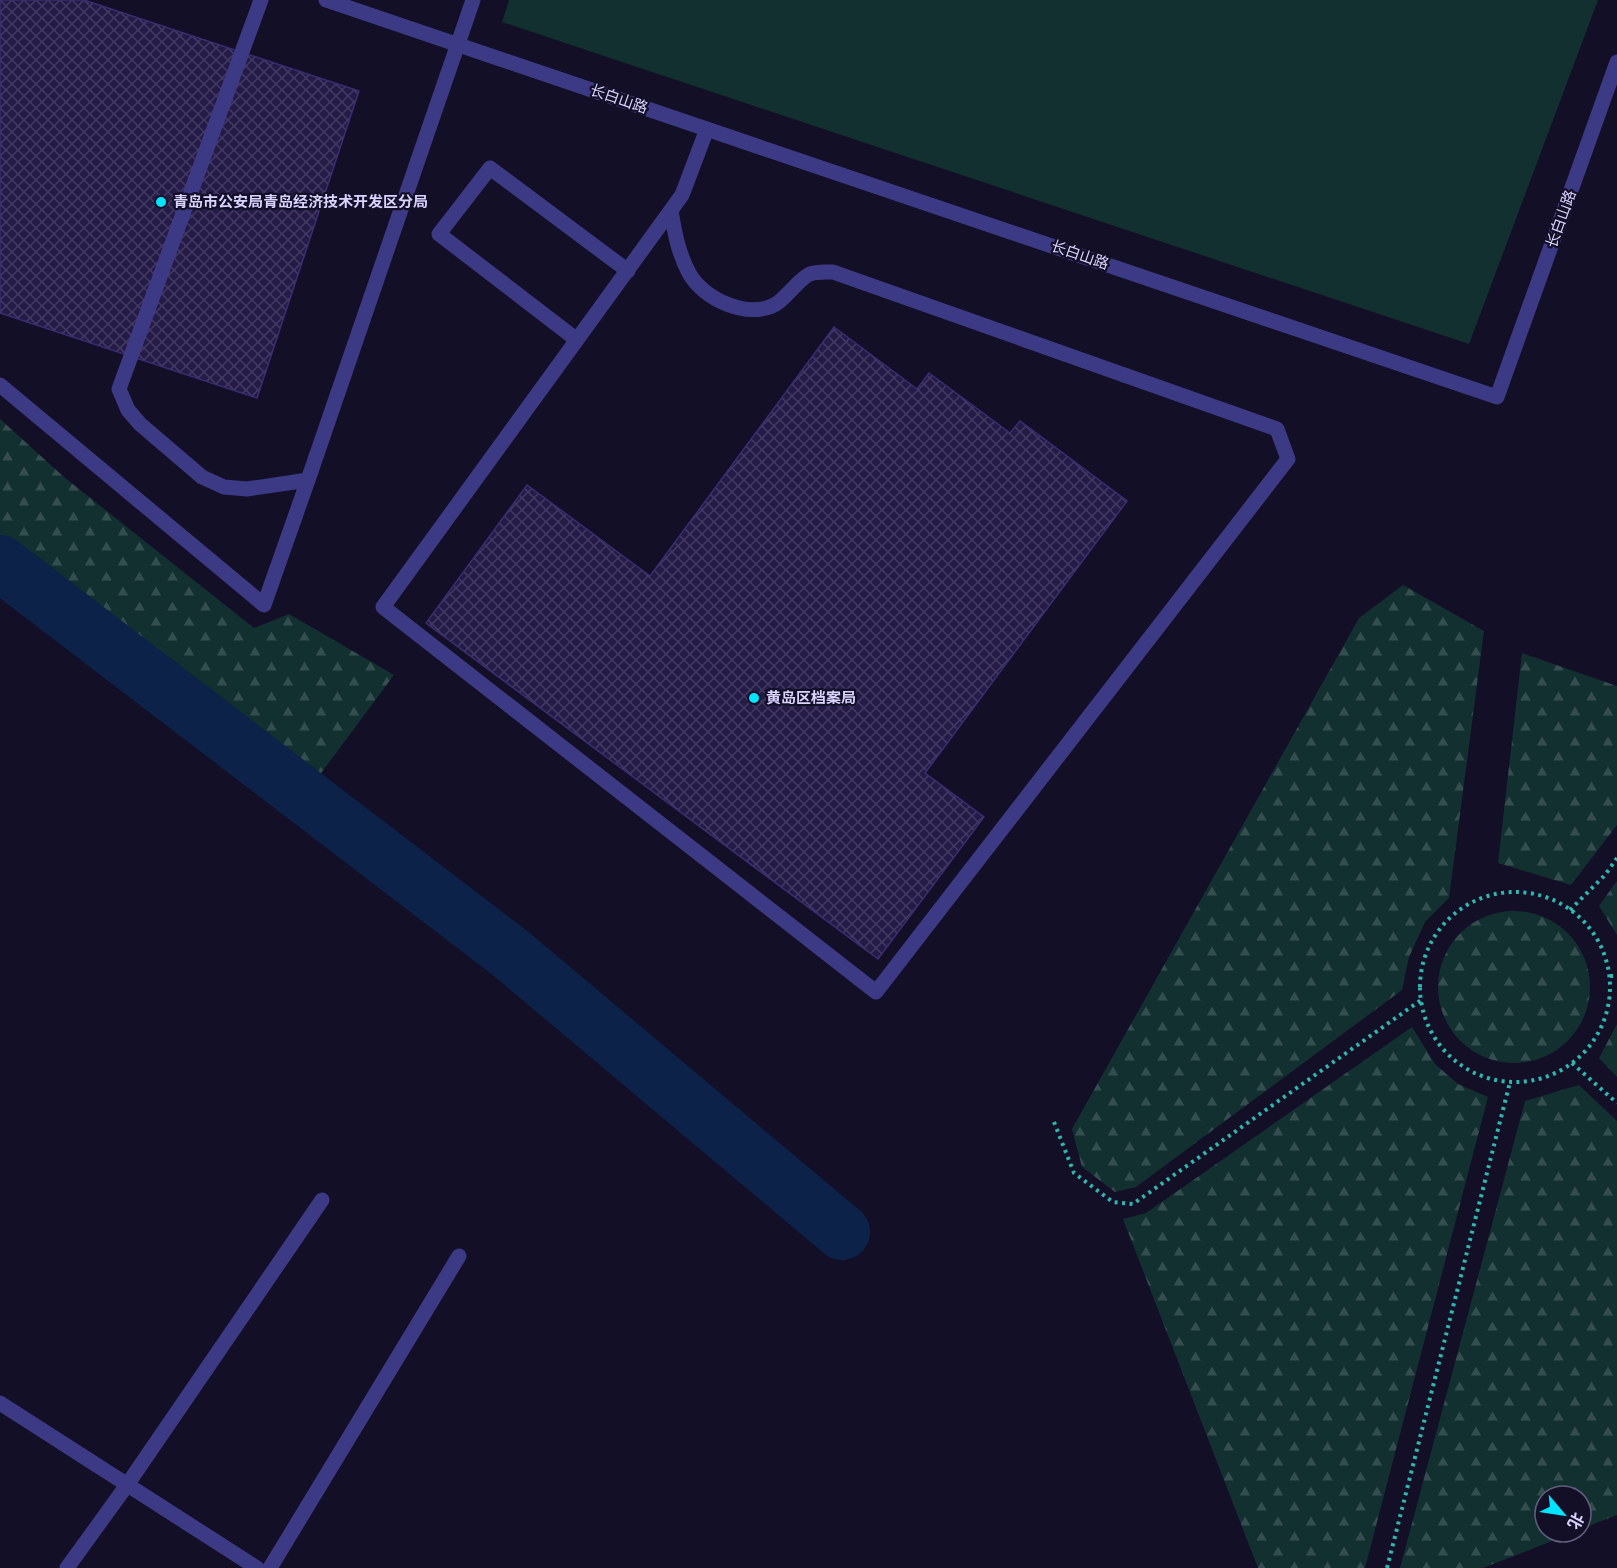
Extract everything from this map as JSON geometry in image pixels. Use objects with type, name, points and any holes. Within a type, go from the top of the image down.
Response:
[{"type":"street","points":[[261,0],[119,389],[128,410],[140,424],[202,477],[224,487],[247,489],[308,480]]},
{"type":"street","name":"长白山路","points":[[326,0],[1497,397],[1617,62]]},
{"type":"street","points":[[0,385],[264,605],[472,0]]},
{"type":"street","points":[[671,211],[677,247],[690,275],[709,296],[736,308],[757,310],[776,304],[810,274],[834,272],[1277,429],[1288,459],[876,992],[383,607],[682,195],[707,129]]},
{"type":"street","points":[[577,340],[439,234],[490,168],[628,271]]},
{"type":"street","points":[[68,1568],[322,1200]]},
{"type":"street","points":[[270,1568],[459,1257]]},
{"type":"street","points":[[0,1403],[257,1568]]},
{"type":"path","points":[[1570,910],[1605,875],[1617,858]]},
{"type":"path","points":[[1504,892],[1534,893],[1554,900],[1570,910],[1585,922],[1602,947],[1610,976],[1608,1009],[1595,1039],[1572,1063],[1543,1078],[1510,1082],[1478,1075],[1450,1058],[1431,1031],[1420,1000],[1422,970],[1431,942],[1450,918],[1474,901],[1504,892]]},
{"type":"path","points":[[1610,976],[1617,976]]},
{"type":"path","points":[[1054,1122],[1074,1173],[1113,1202],[1133,1204],[1420,1000]]},
{"type":"path","points":[[1572,1063],[1617,1103]]},
{"type":"path","points":[[1387,1568],[1510,1082]]},
{"type":"green space","points":[[509,0],[1598,0],[1469,344],[502,22]]},
{"type":"green space","points":[[0,419],[64,477],[254,628],[289,614],[394,675],[310,788],[0,552]]},
{"type":"green space","points":[[1403,585],[1484,631],[1449,898],[1425,922],[1409,957],[1402,990],[1136,1187],[1115,1192],[1082,1167],[1072,1129],[1359,618]]},
{"type":"green space","points":[[1522,653],[1617,686],[1617,825],[1571,885],[1498,863]]},
{"type":"green space","points":[[1617,881],[1617,935],[1599,906]]},
{"type":"green space","points":[[1514,911],[1543,916],[1568,933],[1585,958],[1590,987],[1585,1016],[1568,1041],[1543,1058],[1514,1063],[1485,1058],[1460,1041],[1443,1016],[1438,987],[1443,958],[1460,933],[1485,916]]},
{"type":"green space","points":[[1617,1024],[1617,1077],[1599,1058]]},
{"type":"green space","points":[[1412,1027],[1435,1064],[1458,1084],[1488,1097],[1365,1568],[1258,1568],[1123,1219],[1146,1213]]},
{"type":"green space","points":[[1579,1085],[1617,1121],[1617,1515],[1593,1524],[1593,1484],[1533,1484],[1533,1544],[1544,1544],[1483,1568],[1400,1568],[1525,1101]]},
{"type":"building","name":"青岛市公安局青岛经济技术开发区分局","points":[[0,0],[84,0],[359,91],[257,398],[0,313]]},
{"type":"building","name":"黄岛区档案局","points":[[834,327],[917,389],[929,373],[1010,433],[1020,421],[1127,501],[925,773],[984,817],[878,959],[426,623],[527,485],[650,576]]},
{"type":"waterway","points":[[0,563],[510,953],[842,1232]]},
{"type":"place","name":"青岛市公安局青岛经济技术开发区分局","points":[[161,202]]},
{"type":"place","name":"黄岛区档案局","points":[[754,698]]}]
